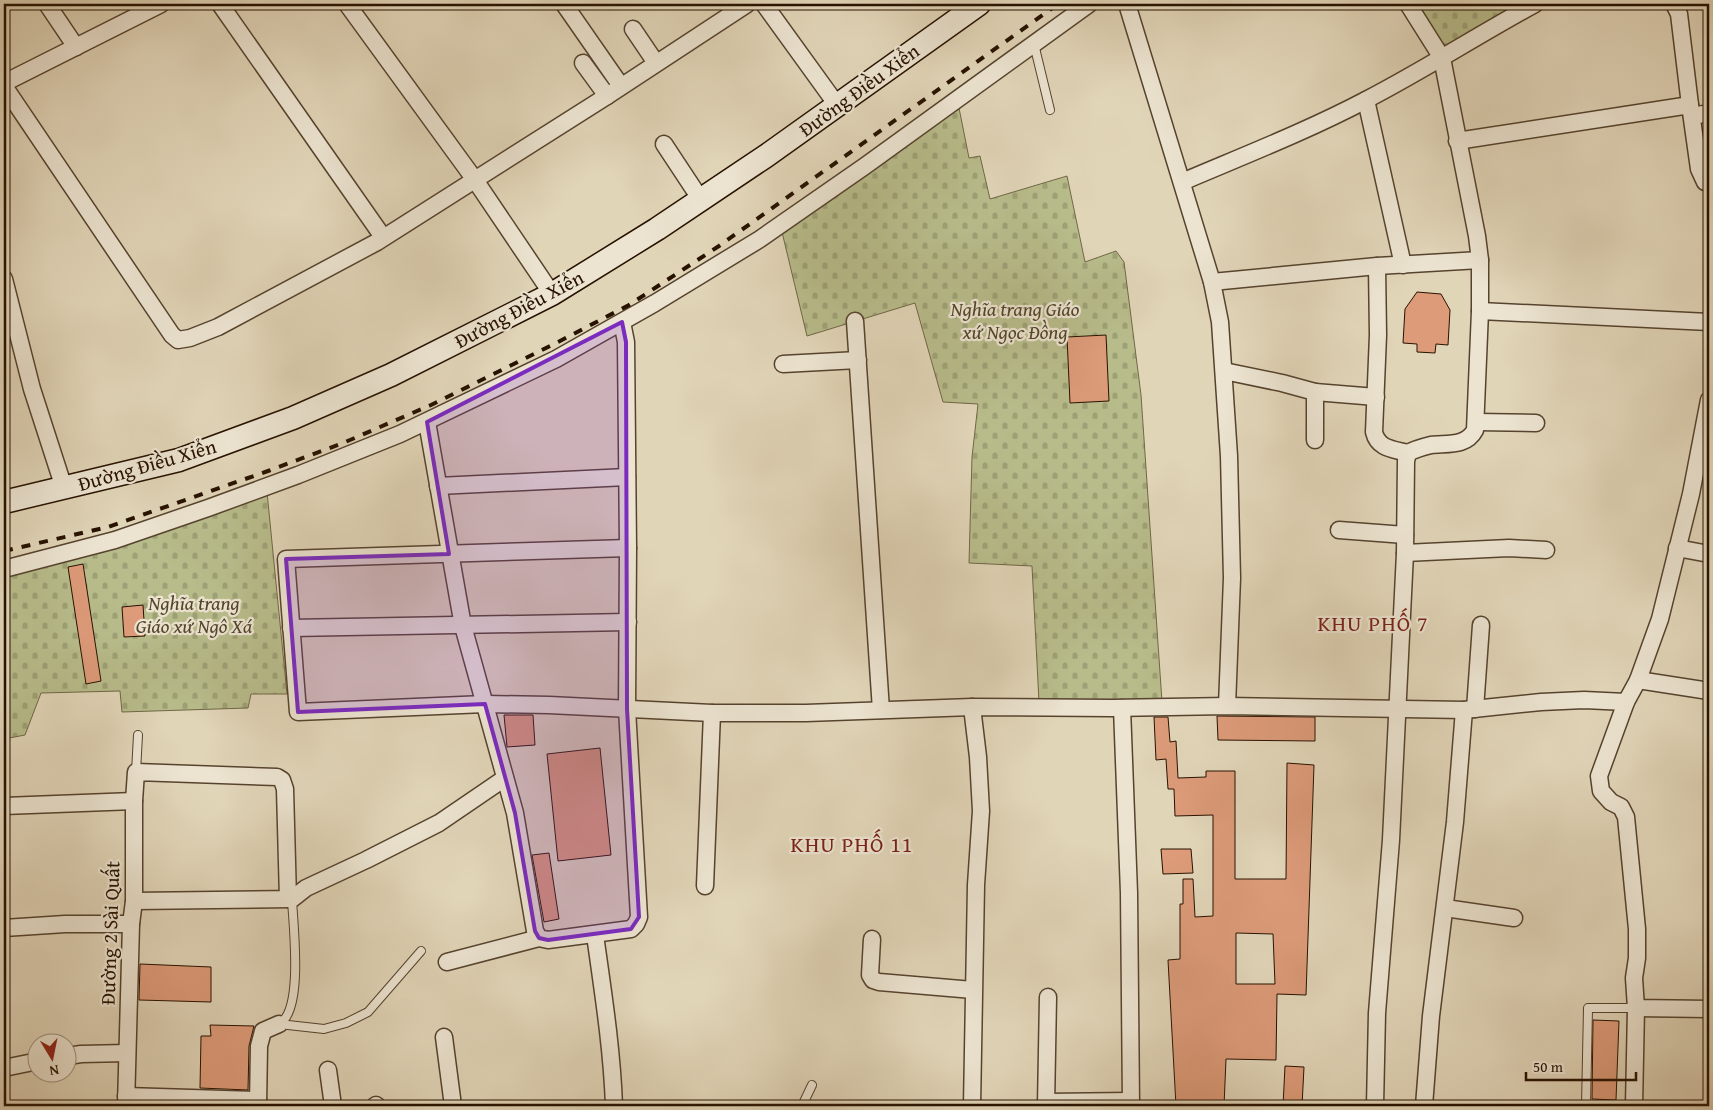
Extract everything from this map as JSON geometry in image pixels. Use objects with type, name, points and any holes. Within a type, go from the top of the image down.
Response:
[{"type":"street","points":[[46,4],[76,47]]},
{"type":"street","points":[[161,4],[4,85],[172,335],[178,340],[190,338],[218,327],[383,238],[607,96],[746,4]]},
{"type":"street","points":[[220,4],[383,238]]},
{"type":"street","points":[[347,4],[475,180],[552,294]]},
{"type":"street","points":[[564,4],[621,86]]},
{"type":"street","points":[[764,4],[837,105]]},
{"type":"street","name":"Đường Điều Xiển","points":[[4,502],[179,460],[293,418],[391,375],[552,294],[701,200],[979,4]]},
{"type":"street","points":[[4,569],[115,540],[307,471],[427,422],[556,359],[655,303],[760,239],[865,166],[1089,4]]},
{"type":"street","points":[[1128,4],[1212,282],[1220,322],[1229,456],[1232,578],[1227,706]]},
{"type":"street","points":[[1377,266],[1378,335],[1375,438],[1379,444],[1387,448],[1408,453],[1430,446],[1458,443],[1466,440],[1472,436],[1476,422],[1480,311],[1480,260],[1477,236],[1442,58],[1408,4]]},
{"type":"street","points":[[1182,182],[1310,127],[1366,100],[1535,4]]},
{"type":"street","points":[[1674,4],[1679,14],[1699,169],[1705,182],[1709,183]]},
{"type":"street","points":[[634,29],[656,63]]},
{"type":"street","points":[[583,63],[607,96]]},
{"type":"street","points":[[1366,100],[1403,265]]},
{"type":"street","points":[[1457,141],[1691,111],[1709,113]]},
{"type":"street","points":[[664,144],[701,200]]},
{"type":"street","points":[[1212,282],[1377,266],[1480,260]]},
{"type":"street","points":[[4,279],[32,389],[64,488]]},
{"type":"street","points":[[1480,311],[1709,322]]},
{"type":"street","points":[[855,321],[882,710]]},
{"type":"street","points":[[447,962],[539,938],[548,940],[631,929],[639,917],[627,708],[626,342],[622,322]]},
{"type":"street","points":[[783,364],[858,360]]},
{"type":"street","points":[[1224,371],[1315,392],[1376,397]]},
{"type":"street","points":[[1314,440],[1315,392]]},
{"type":"street","points":[[1634,1106],[1636,1008],[1634,978],[1638,929],[1626,817],[1621,808],[1611,802],[1601,791],[1599,776],[1626,702],[1638,680],[1660,619],[1691,494],[1709,400]]},
{"type":"street","points":[[427,422],[463,626],[515,813],[535,931],[539,938]]},
{"type":"street","points":[[1476,422],[1536,423]]},
{"type":"street","points":[[1375,1106],[1377,1013],[1392,840],[1408,453]]},
{"type":"street","points":[[438,486],[627,477]]},
{"type":"street","points":[[1339,530],[1405,535]]},
{"type":"street","points":[[628,548],[286,559],[298,712],[485,704],[627,708],[712,713],[972,707],[1122,708],[1227,706],[1469,709],[1584,700],[1626,702]]},
{"type":"street","points":[[1405,553],[1509,548],[1546,550]]},
{"type":"street","points":[[1677,548],[1709,554]]},
{"type":"street","points":[[291,628],[628,622]]},
{"type":"street","points":[[1424,1106],[1431,1016],[1481,625]]},
{"type":"street","points":[[1638,680],[1709,691]]},
{"type":"street","points":[[972,707],[978,757],[980,811],[973,990],[972,1106]]},
{"type":"street","points":[[1048,997],[1046,1104],[1131,1104],[1129,893],[1122,708]]},
{"type":"street","points":[[704,886],[712,713]]},
{"type":"street","points":[[141,772],[277,777],[282,780],[285,789],[290,899]]},
{"type":"street","name":"Đường 2 Sài Quất","points":[[126,1101],[131,924],[134,901],[134,801],[141,772]]},
{"type":"street","points":[[134,901],[290,899],[306,888],[438,823],[505,778]]},
{"type":"street","points":[[4,806],[134,801]]},
{"type":"street","points":[[1445,908],[1514,918]]},
{"type":"street","points":[[4,928],[65,924],[131,924]]},
{"type":"street","points":[[595,935],[609,1036],[614,1106]]},
{"type":"street","points":[[872,939],[870,975],[873,980],[973,990]]},
{"type":"street","points":[[1636,1008],[1709,1009]]},
{"type":"street","points":[[126,1101],[258,1103],[259,1046],[261,1037],[263,1031],[279,1024]]},
{"type":"street","points":[[444,1037],[453,1106]]},
{"type":"street","points":[[78,1054],[127,1053]]},
{"type":"street","points":[[4,1068],[28,1063]]},
{"type":"street","points":[[328,1070],[333,1106]]},
{"type":"lane","points":[[1034,44],[1050,110]]},
{"type":"lane","points":[[138,735],[141,772]]},
{"type":"lane","points":[[279,1024],[284,1021],[288,1014],[296,975],[290,899]]},
{"type":"lane","points":[[279,1024],[324,1029],[346,1023],[368,1012],[422,951]]},
{"type":"lane","points":[[1586,1106],[1588,1008],[1636,1008]]},
{"type":"lane","points":[[802,1106],[812,1085]]},
{"type":"highlighted area","points":[[622,322],[626,342],[627,709],[639,917],[631,929],[548,940],[539,938],[535,931],[515,813],[485,704],[298,712],[286,559],[449,554],[427,422]]},
{"type":"green space","points":[[1414,4],[1524,4],[1444,51]]},
{"type":"green space","name":"Nghĩa trang Giáo xứ Ngọc Đồng","points":[[959,108],[969,158],[980,156],[990,199],[1067,176],[1085,262],[1116,251],[1124,262],[1141,395],[1162,702],[1039,702],[1032,566],[969,563],[972,457],[978,404],[943,402],[915,303],[807,336],[782,232]]},
{"type":"green space","name":"Nghĩa trang Giáo xứ Ngô Xá","points":[[267,492],[287,694],[251,694],[248,708],[122,712],[120,691],[41,693],[25,735],[4,739],[4,575]]},
{"type":"building","points":[[1417,292],[1441,294],[1450,310],[1448,345],[1436,344],[1435,353],[1417,352],[1417,344],[1403,343],[1405,309]]},
{"type":"building","points":[[1106,335],[1109,401],[1070,403],[1067,337]]},
{"type":"building","points":[[83,564],[101,681],[86,684],[68,567]]},
{"type":"building","points":[[143,605],[145,636],[124,637],[122,607]]},
{"type":"building","points":[[504,715],[533,715],[535,745],[507,747]]},
{"type":"building","points":[[1217,716],[1315,717],[1315,741],[1218,740]]},
{"type":"building","points":[[1154,717],[1168,717],[1170,742],[1176,741],[1178,778],[1206,777],[1206,771],[1235,771],[1235,879],[1286,879],[1287,763],[1314,765],[1306,995],[1277,994],[1276,1060],[1226,1059],[1224,1106],[1176,1106],[1168,960],[1180,959],[1180,904],[1183,904],[1183,879],[1193,879],[1195,917],[1213,916],[1213,815],[1175,816],[1174,789],[1168,789],[1166,759],[1156,760]],"holes":[[[1236,933],[1273,934],[1275,984],[1236,984]]]},
{"type":"building","points":[[600,748],[611,855],[558,861],[547,754]]},
{"type":"building","points":[[1161,849],[1191,849],[1193,873],[1163,874]]},
{"type":"building","points":[[549,853],[559,919],[544,922],[532,855]]},
{"type":"building","points":[[140,964],[211,967],[211,1002],[139,1000]]},
{"type":"building","points":[[1593,1020],[1619,1021],[1616,1100],[1592,1099]]},
{"type":"building","points":[[210,1025],[254,1026],[249,1046],[248,1090],[200,1088],[201,1036],[211,1036]]},
{"type":"building","points":[[1285,1066],[1304,1067],[1302,1106],[1283,1106]]},
{"type":"railway","points":[[4,551],[108,527],[343,443],[431,405],[560,341],[629,305],[719,246],[1058,4]]},
{"type":"district","name":"KHU PHỐ 7","points":[[1373,623]]},
{"type":"district","name":"KHU PHỐ 11","points":[[852,844]]}]
